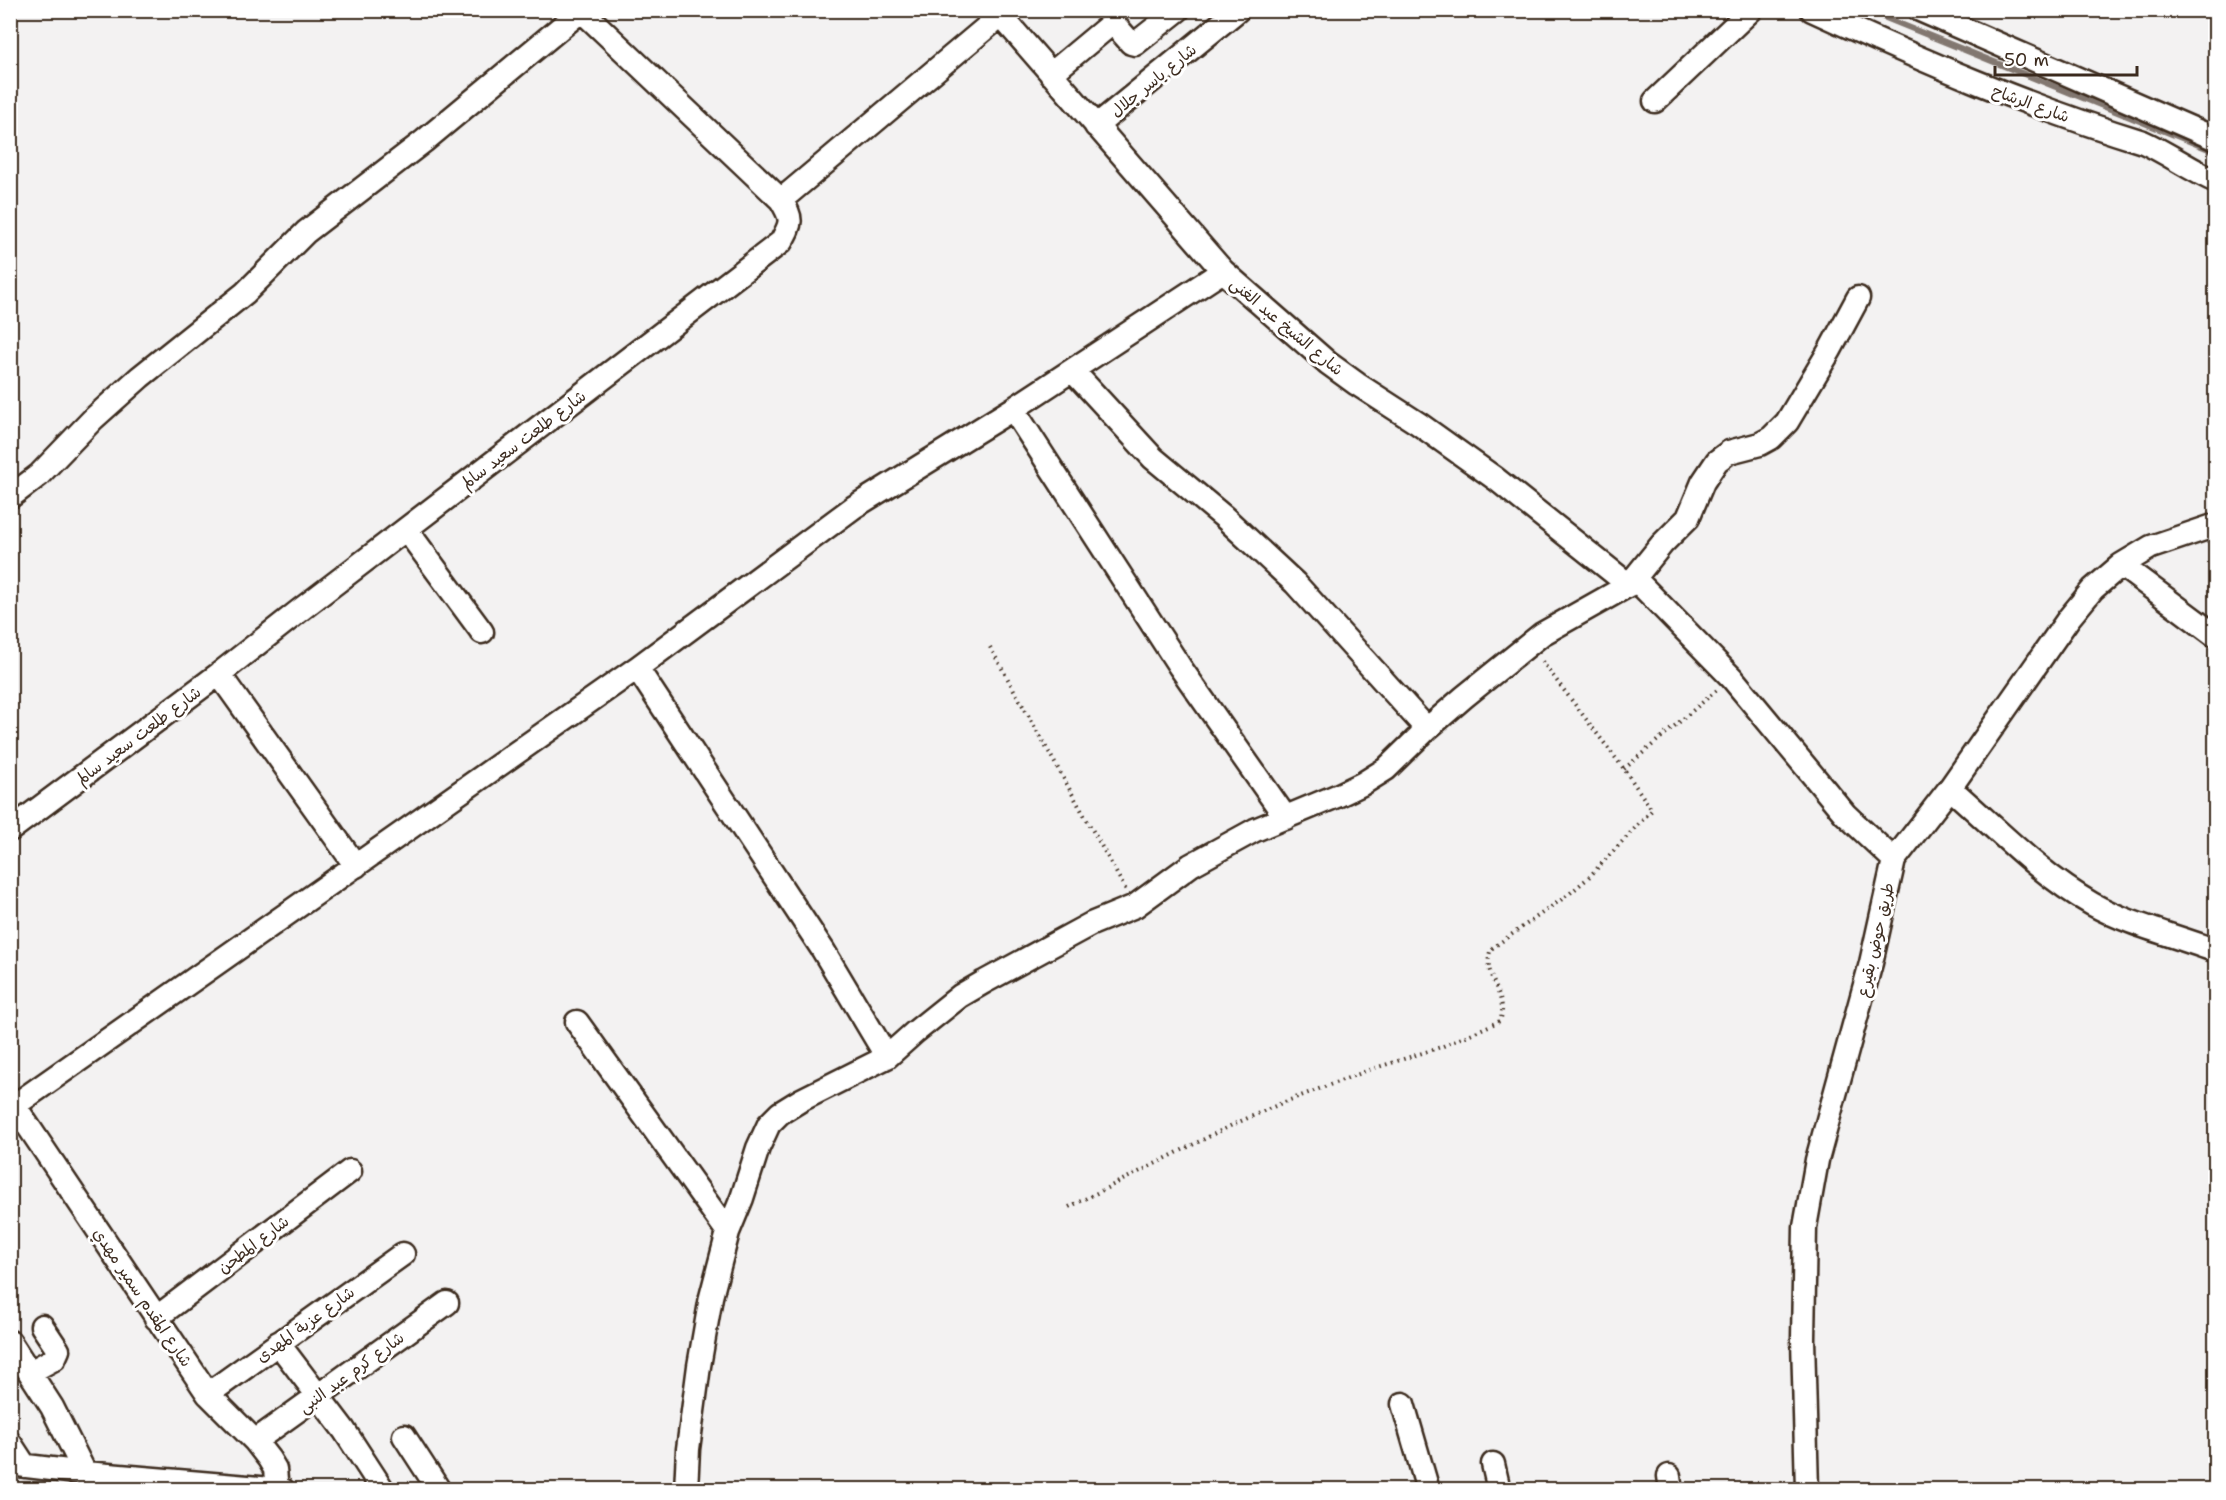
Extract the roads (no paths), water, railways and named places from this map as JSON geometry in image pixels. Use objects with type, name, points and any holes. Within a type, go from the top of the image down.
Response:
[{"type":"street","points":[[1051,74],[1111,24],[1115,24],[1131,43],[1135,44],[1178,10]]},
{"type":"street","name":"شارع ياسر جلال","points":[[1096,126],[1238,10]]},
{"type":"street","points":[[1655,100],[1751,10]]},
{"type":"street","name":"شارع الرشاح","points":[[1812,10],[1913,57],[2032,105],[2143,142],[2216,181]]},
{"type":"street","points":[[1920,10],[2216,139]]},
{"type":"street","points":[[10,497],[46,469],[84,427],[140,377],[245,293],[306,232],[424,141],[582,11],[781,200],[997,12]]},
{"type":"street","name":"شارع الشيخ عبد الغنى","points":[[997,12],[1223,271],[1328,363],[1496,479],[1629,585],[1638,582],[1732,678],[1845,814],[1894,860]]},
{"type":"street","name":"شارع طلعت سعيد سالم","points":[[10,830],[219,674],[780,242],[790,225],[790,215],[781,200]]},
{"type":"street","points":[[13,1102],[356,866],[637,668],[854,507],[1012,409],[1223,271]]},
{"type":"street","points":[[686,1490],[688,1449],[711,1296],[728,1232],[762,1137],[769,1124],[780,1113],[801,1100],[887,1057],[960,996],[1091,924],[1135,906],[1191,865],[1256,830],[1362,784],[1386,769],[1427,729],[1542,634],[1629,585],[1662,544],[1688,518],[1703,482],[1717,461],[1729,452],[1760,444],[1771,438],[1787,422],[1858,298]]},
{"type":"street","points":[[1072,370],[1153,458],[1224,517],[1295,583],[1427,729]]},
{"type":"street","points":[[1012,409],[1169,650],[1286,818]]},
{"type":"street","name":"طريق حوض بقيرع","points":[[1808,1490],[1803,1339],[1805,1227],[1817,1160],[1871,963],[1894,860],[1950,788],[2069,618],[2093,589],[2121,565],[2151,547],[2216,525]]},
{"type":"street","points":[[406,529],[482,632]]},
{"type":"street","points":[[2121,565],[2216,636]]},
{"type":"street","points":[[637,668],[823,950],[887,1057]]},
{"type":"street","points":[[219,674],[356,866]]},
{"type":"street","points":[[1950,788],[2028,857],[2091,903],[2161,933],[2216,951]]},
{"type":"street","points":[[577,1022],[728,1232]]},
{"type":"street","name":"شارع المقدم سمير مهدي","points":[[13,1102],[208,1394],[255,1441],[275,1468],[279,1489]]},
{"type":"street","name":"شارع المطحن","points":[[156,1318],[350,1171]]},
{"type":"street","name":"شارع عزبة المهدى","points":[[208,1394],[402,1254]]},
{"type":"street","name":"شارع كرم عبد النبى","points":[[255,1441],[447,1303]]},
{"type":"street","points":[[30,1372],[54,1359],[58,1350],[42,1326]]},
{"type":"street","points":[[10,1342],[65,1429],[85,1473]]},
{"type":"street","points":[[278,1343],[344,1430],[382,1490]]},
{"type":"street","points":[[1403,1404],[1428,1490]]},
{"type":"street","points":[[404,1436],[439,1490]]},
{"type":"street","points":[[10,1443],[18,1465],[85,1473],[279,1489]]},
{"type":"street","points":[[1493,1464],[1499,1490]]},
{"type":"waterway","points":[[1866,10],[2216,152]]}]
